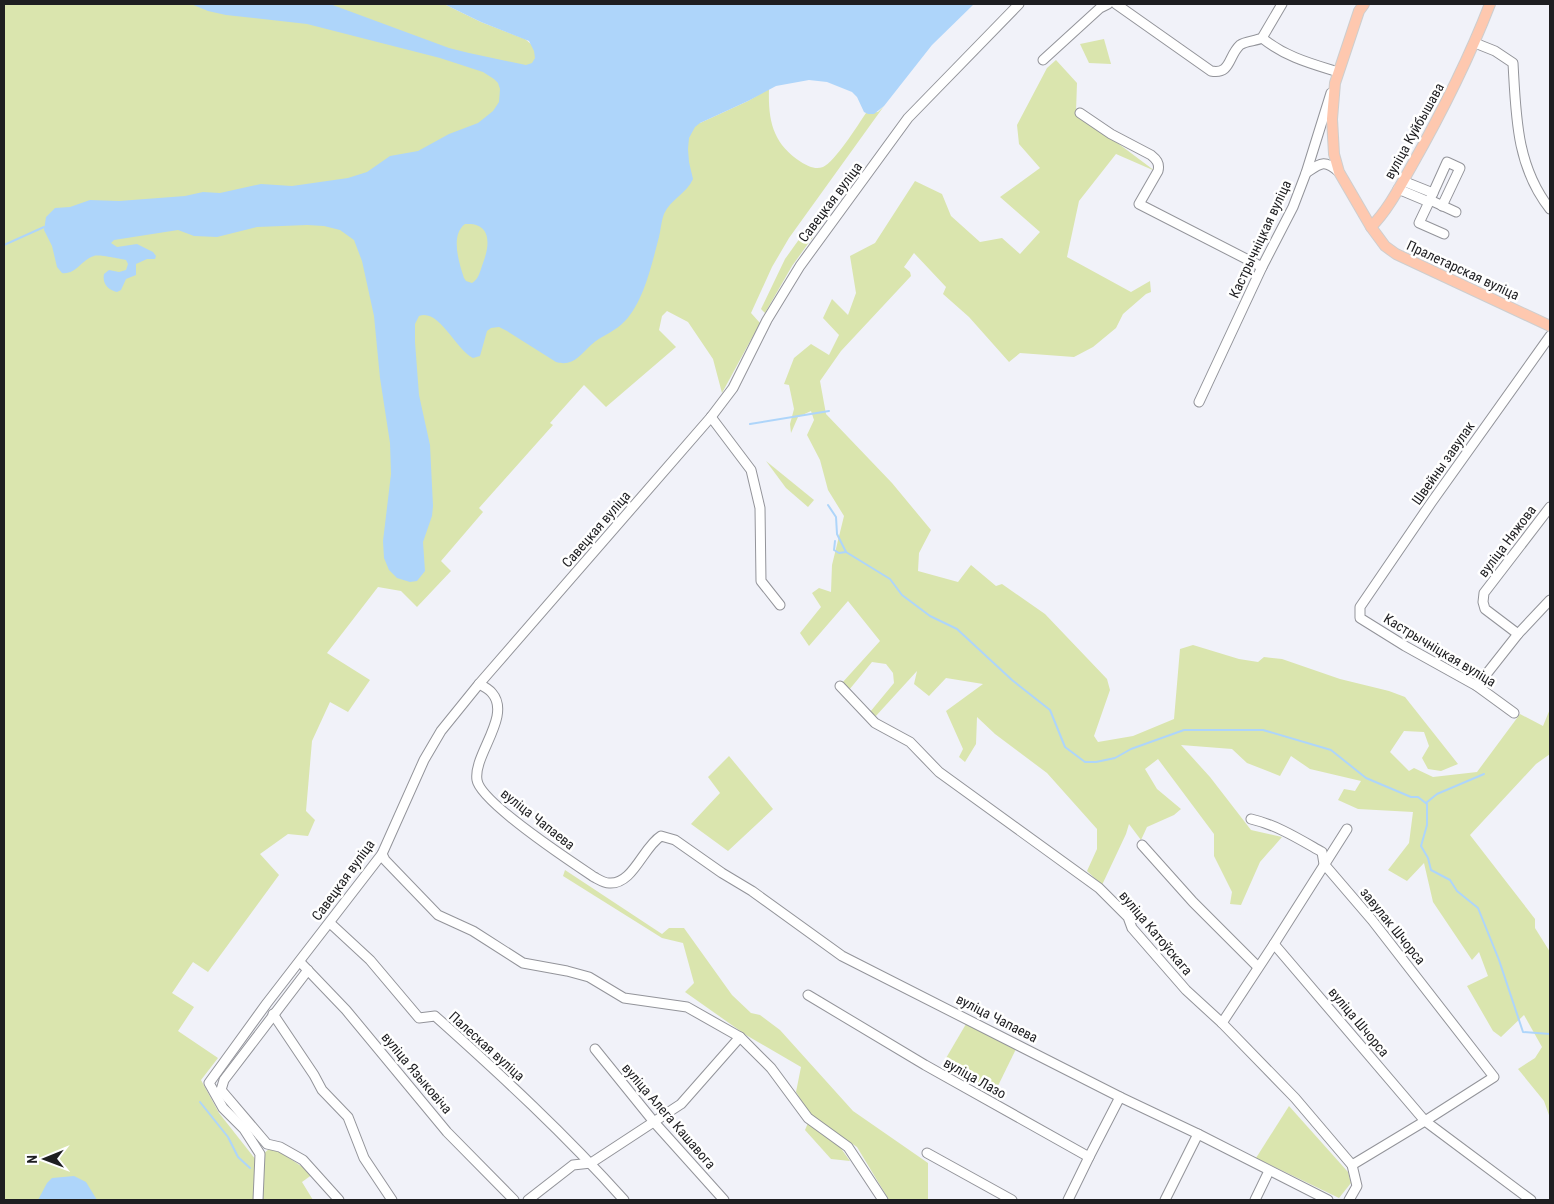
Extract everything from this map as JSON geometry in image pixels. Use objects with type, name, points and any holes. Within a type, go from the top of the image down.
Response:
[{"type":"main road","name":"Пралетарская вуліца","points":[[1364,4],[1359,12],[1334,83],[1333,137],[1338,172],[1370,227],[1384,246],[1396,254],[1550,326]]},
{"type":"main road","name":"вуліца Куйбышава","points":[[1370,227],[1383,215],[1430,134],[1475,43],[1490,4]]},
{"type":"street","name":"Савецкая вуліца","points":[[258,1200],[260,1154],[244,1129],[223,1108],[209,1083],[267,1003],[382,854],[426,756],[442,731],[480,684],[734,388],[767,320],[800,266],[908,118],[1019,4]]},
{"type":"street","points":[[1043,60],[1100,8],[1108,4]]},
{"type":"street","points":[[1116,4],[1210,71],[1218,73],[1224,70],[1234,51],[1242,43],[1262,38],[1282,4]]},
{"type":"street","points":[[1262,38],[1277,50],[1297,60],[1338,72]]},
{"type":"street","points":[[1475,43],[1495,51],[1513,63],[1516,114],[1526,163],[1531,179],[1550,209]]},
{"type":"street","name":"Кастрычніцкая вуліца","points":[[1199,402],[1262,267],[1293,207],[1306,173],[1334,83]]},
{"type":"street","points":[[1080,113],[1111,134],[1156,159],[1158,170],[1139,204],[1262,267]]},
{"type":"street","points":[[1442,206],[1460,168],[1447,162],[1420,224],[1444,234]]},
{"type":"street","points":[[1306,173],[1322,163],[1330,164],[1338,172]]},
{"type":"street","points":[[1400,185],[1456,212]]},
{"type":"street","name":"Швейны завулак","points":[[1360,607],[1431,503],[1550,336]]},
{"type":"street","points":[[711,417],[750,470],[760,508],[761,581],[780,606]]},
{"type":"street","name":"вуліца Няжова","points":[[1518,634],[1484,609],[1484,593],[1550,508]]},
{"type":"street","points":[[1477,686],[1518,634],[1550,600]]},
{"type":"street","name":"Кастрычніцкая вуліца","points":[[1360,607],[1360,618],[1405,646],[1477,686],[1514,713]]},
{"type":"street","name":"вуліца Чапаева","points":[[480,684],[492,693],[497,706],[497,718],[478,769],[477,781],[483,792],[502,810],[594,877],[608,884],[618,882],[626,878],[654,840],[661,836],[675,840],[722,873],[752,891],[842,956],[1120,1098],[1198,1134],[1328,1200]]},
{"type":"street","name":"вуліца Катоўскага","points":[[840,686],[874,723],[910,742],[939,772],[1099,888],[1128,917],[1132,928],[1186,990],[1222,1023],[1296,1098],[1352,1165]]},
{"type":"street","name":"завулак Шчорса","points":[[1251,819],[1266,822],[1322,852],[1324,864],[1372,920],[1494,1078],[1425,1121]]},
{"type":"street","points":[[1222,1023],[1346,828]]},
{"type":"street","points":[[1142,846],[1193,902],[1258,967]]},
{"type":"street","points":[[382,854],[385,860],[438,915],[473,931],[523,964],[567,971],[589,977],[624,998],[687,1007],[740,1037],[771,1068],[808,1118],[848,1147],[883,1200]]},
{"type":"street","name":"Палеская вуліца","points":[[330,923],[370,960],[419,1018],[435,1016],[511,1085],[591,1163],[624,1200]]},
{"type":"street","name":"вуліца Шчорса","points":[[1274,944],[1425,1121],[1531,1200]]},
{"type":"street","name":"вуліца Языковіча","points":[[300,962],[346,1010],[448,1132],[514,1200]]},
{"type":"street","points":[[308,970],[224,1080],[221,1090],[268,1144],[280,1147],[303,1160],[339,1200]]},
{"type":"street","name":"вуліца Лазо","points":[[808,995],[925,1065],[1089,1157]]},
{"type":"street","points":[[273,1014],[314,1074],[322,1090],[348,1117],[364,1158],[392,1200]]},
{"type":"street","points":[[528,1200],[573,1165],[591,1163],[681,1104],[740,1037]]},
{"type":"street","name":"вуліца Алега Кашавога","points":[[595,1049],[654,1122],[724,1200]]},
{"type":"street","points":[[1068,1200],[1120,1098]]},
{"type":"street","points":[[1349,1200],[1357,1186],[1352,1165],[1425,1121]]},
{"type":"street","points":[[1164,1200],[1198,1134]]},
{"type":"street","points":[[928,1153],[1012,1200]]},
{"type":"street","points":[[1255,1200],[1269,1171]]},
{"type":"green space","points":[[4,4],[444,4],[481,22],[525,39],[531,44],[700,123],[769,89],[771,121],[778,139],[792,155],[814,168],[823,167],[833,159],[866,113],[878,112],[884,106],[789,238],[772,267],[751,313],[760,323],[722,393],[713,359],[688,322],[667,311],[662,316],[659,330],[676,347],[606,407],[584,385],[550,423],[553,425],[479,508],[483,512],[441,561],[451,571],[417,607],[401,591],[378,587],[327,653],[370,680],[348,712],[330,702],[312,741],[306,811],[315,820],[308,836],[288,834],[260,854],[279,875],[208,972],[193,962],[172,993],[194,1007],[178,1031],[218,1058],[201,1080],[219,1113],[256,1160],[269,1149],[280,1152],[313,1174],[302,1182],[313,1200],[4,1200]]},
{"type":"green space","points":[[1104,39],[1111,64],[1089,63],[1080,44]]},
{"type":"green space","points":[[1056,60],[1077,83],[1076,112],[1155,171],[1116,154],[1079,201],[1067,257],[1131,292],[1150,281],[1151,292],[1146,294],[1123,314],[1116,328],[1093,347],[1074,357],[1020,353],[1009,362],[969,317],[943,294],[946,287],[914,253],[904,267],[910,272],[911,276],[841,351],[820,381],[826,414],[892,483],[931,530],[919,553],[918,571],[958,582],[971,565],[996,586],[1002,584],[1045,614],[1107,679],[1110,690],[1094,736],[1098,742],[1133,736],[1174,719],[1180,649],[1193,645],[1239,659],[1258,662],[1264,657],[1282,659],[1340,679],[1389,691],[1405,697],[1458,764],[1441,771],[1428,769],[1422,758],[1429,746],[1424,732],[1404,731],[1390,752],[1409,771],[1414,768],[1433,777],[1477,772],[1520,714],[1543,726],[1550,709],[1550,754],[1536,764],[1470,835],[1535,919],[1535,928],[1550,952],[1550,1118],[1544,1101],[1518,1069],[1535,1058],[1542,1047],[1524,1015],[1501,1037],[1493,1031],[1467,986],[1488,976],[1479,952],[1472,960],[1433,902],[1424,863],[1407,881],[1388,870],[1409,843],[1413,812],[1358,809],[1338,800],[1344,789],[1355,791],[1361,781],[1310,769],[1291,756],[1280,776],[1247,763],[1232,749],[1181,745],[1210,777],[1251,830],[1282,837],[1260,862],[1241,905],[1230,904],[1232,892],[1214,856],[1214,834],[1158,759],[1145,769],[1157,789],[1181,809],[1174,815],[1147,827],[1141,840],[1129,824],[1102,885],[1087,871],[1097,849],[1097,829],[1047,773],[995,734],[977,717],[976,744],[965,762],[959,757],[963,749],[946,711],[983,684],[946,678],[929,696],[914,684],[917,671],[875,717],[870,712],[894,683],[893,673],[886,664],[872,662],[849,690],[842,683],[880,641],[848,601],[809,646],[800,633],[821,607],[812,593],[819,588],[831,592],[832,565],[844,516],[828,490],[820,460],[807,435],[814,420],[811,411],[798,417],[791,433],[790,424],[794,409],[789,385],[784,384],[794,358],[811,344],[829,355],[839,335],[823,318],[832,299],[848,315],[856,293],[850,256],[875,243],[915,181],[942,194],[951,216],[980,242],[1002,238],[1020,254],[1040,232],[1000,197],[1040,168],[1019,144],[1017,125],[1047,68]]},
{"type":"green space","points":[[820,210],[828,216],[792,266],[765,313],[761,309],[785,259]]},
{"type":"green space","points":[[766,461],[814,500],[808,507],[786,488]]},
{"type":"green space","points":[[729,756],[773,809],[728,851],[691,824],[720,793],[708,777]]},
{"type":"green space","points":[[565,870],[662,934],[669,928],[684,928],[732,995],[751,1013],[760,1015],[780,1030],[853,1111],[928,1163],[928,1200],[889,1200],[857,1147],[811,1116],[796,1092],[801,1067],[746,1035],[685,992],[694,983],[683,943],[662,938],[563,876]]},
{"type":"green space","points":[[966,1024],[1016,1049],[993,1096],[942,1065]]},
{"type":"green space","points":[[1289,1106],[1348,1172],[1351,1183],[1339,1198],[1256,1158]]},
{"type":"green space","points":[[808,1123],[840,1147],[850,1161],[831,1159],[805,1130]]},
{"type":"water","points":[[191,4],[330,4],[449,48],[526,65],[532,63],[535,58],[529,41],[481,22],[444,4],[974,4],[932,45],[884,106],[874,114],[864,112],[857,97],[852,92],[827,82],[809,80],[776,86],[695,127],[689,138],[688,149],[693,179],[664,214],[650,270],[632,313],[621,325],[595,342],[572,361],[567,363],[556,362],[499,327],[491,328],[487,331],[480,356],[473,358],[433,318],[426,315],[419,316],[415,324],[415,342],[419,395],[430,445],[433,506],[432,516],[423,542],[425,571],[417,581],[410,582],[397,578],[389,570],[384,558],[383,541],[391,474],[390,443],[380,378],[374,316],[362,261],[354,240],[340,230],[324,226],[307,225],[257,227],[217,237],[194,236],[178,230],[114,240],[111,243],[117,247],[137,244],[153,252],[156,256],[155,259],[147,259],[136,264],[136,275],[126,279],[121,290],[117,292],[106,286],[104,274],[109,270],[119,272],[126,270],[128,264],[126,260],[96,256],[89,258],[71,272],[62,273],[57,267],[52,246],[44,230],[46,217],[55,208],[70,207],[90,200],[119,201],[185,196],[203,192],[220,193],[261,184],[292,186],[348,178],[367,172],[390,156],[418,151],[449,134],[478,123],[493,111],[499,102],[500,89],[498,83],[483,72],[440,58],[307,24],[226,15],[208,11]],"holes":[[[465,224],[474,224],[484,231],[488,242],[480,272],[472,283],[464,278],[458,257],[457,242],[460,229]]]},
{"type":"water","points":[[74,1176],[86,1182],[97,1200],[38,1200],[47,1183],[52,1178]]},
{"type":"waterway","points":[[4,245],[44,227]]},
{"type":"waterway","points":[[750,424],[829,411]]},
{"type":"waterway","points":[[828,505],[836,517],[837,534],[846,552],[890,579],[902,595],[930,616],[957,629],[1012,680],[1050,710],[1065,747],[1085,762],[1115,758],[1131,749],[1184,730],[1263,730],[1331,750],[1366,778],[1411,797],[1418,797],[1427,804],[1427,825],[1421,846],[1428,858],[1431,870],[1450,880],[1457,891],[1478,908],[1499,960],[1523,1032],[1550,1034]]},
{"type":"waterway","points":[[835,541],[834,550],[839,553],[846,552]]},
{"type":"waterway","points":[[1426,803],[1437,794],[1484,774]]},
{"type":"waterway","points":[[200,1102],[228,1137],[238,1157],[250,1168]]}]
